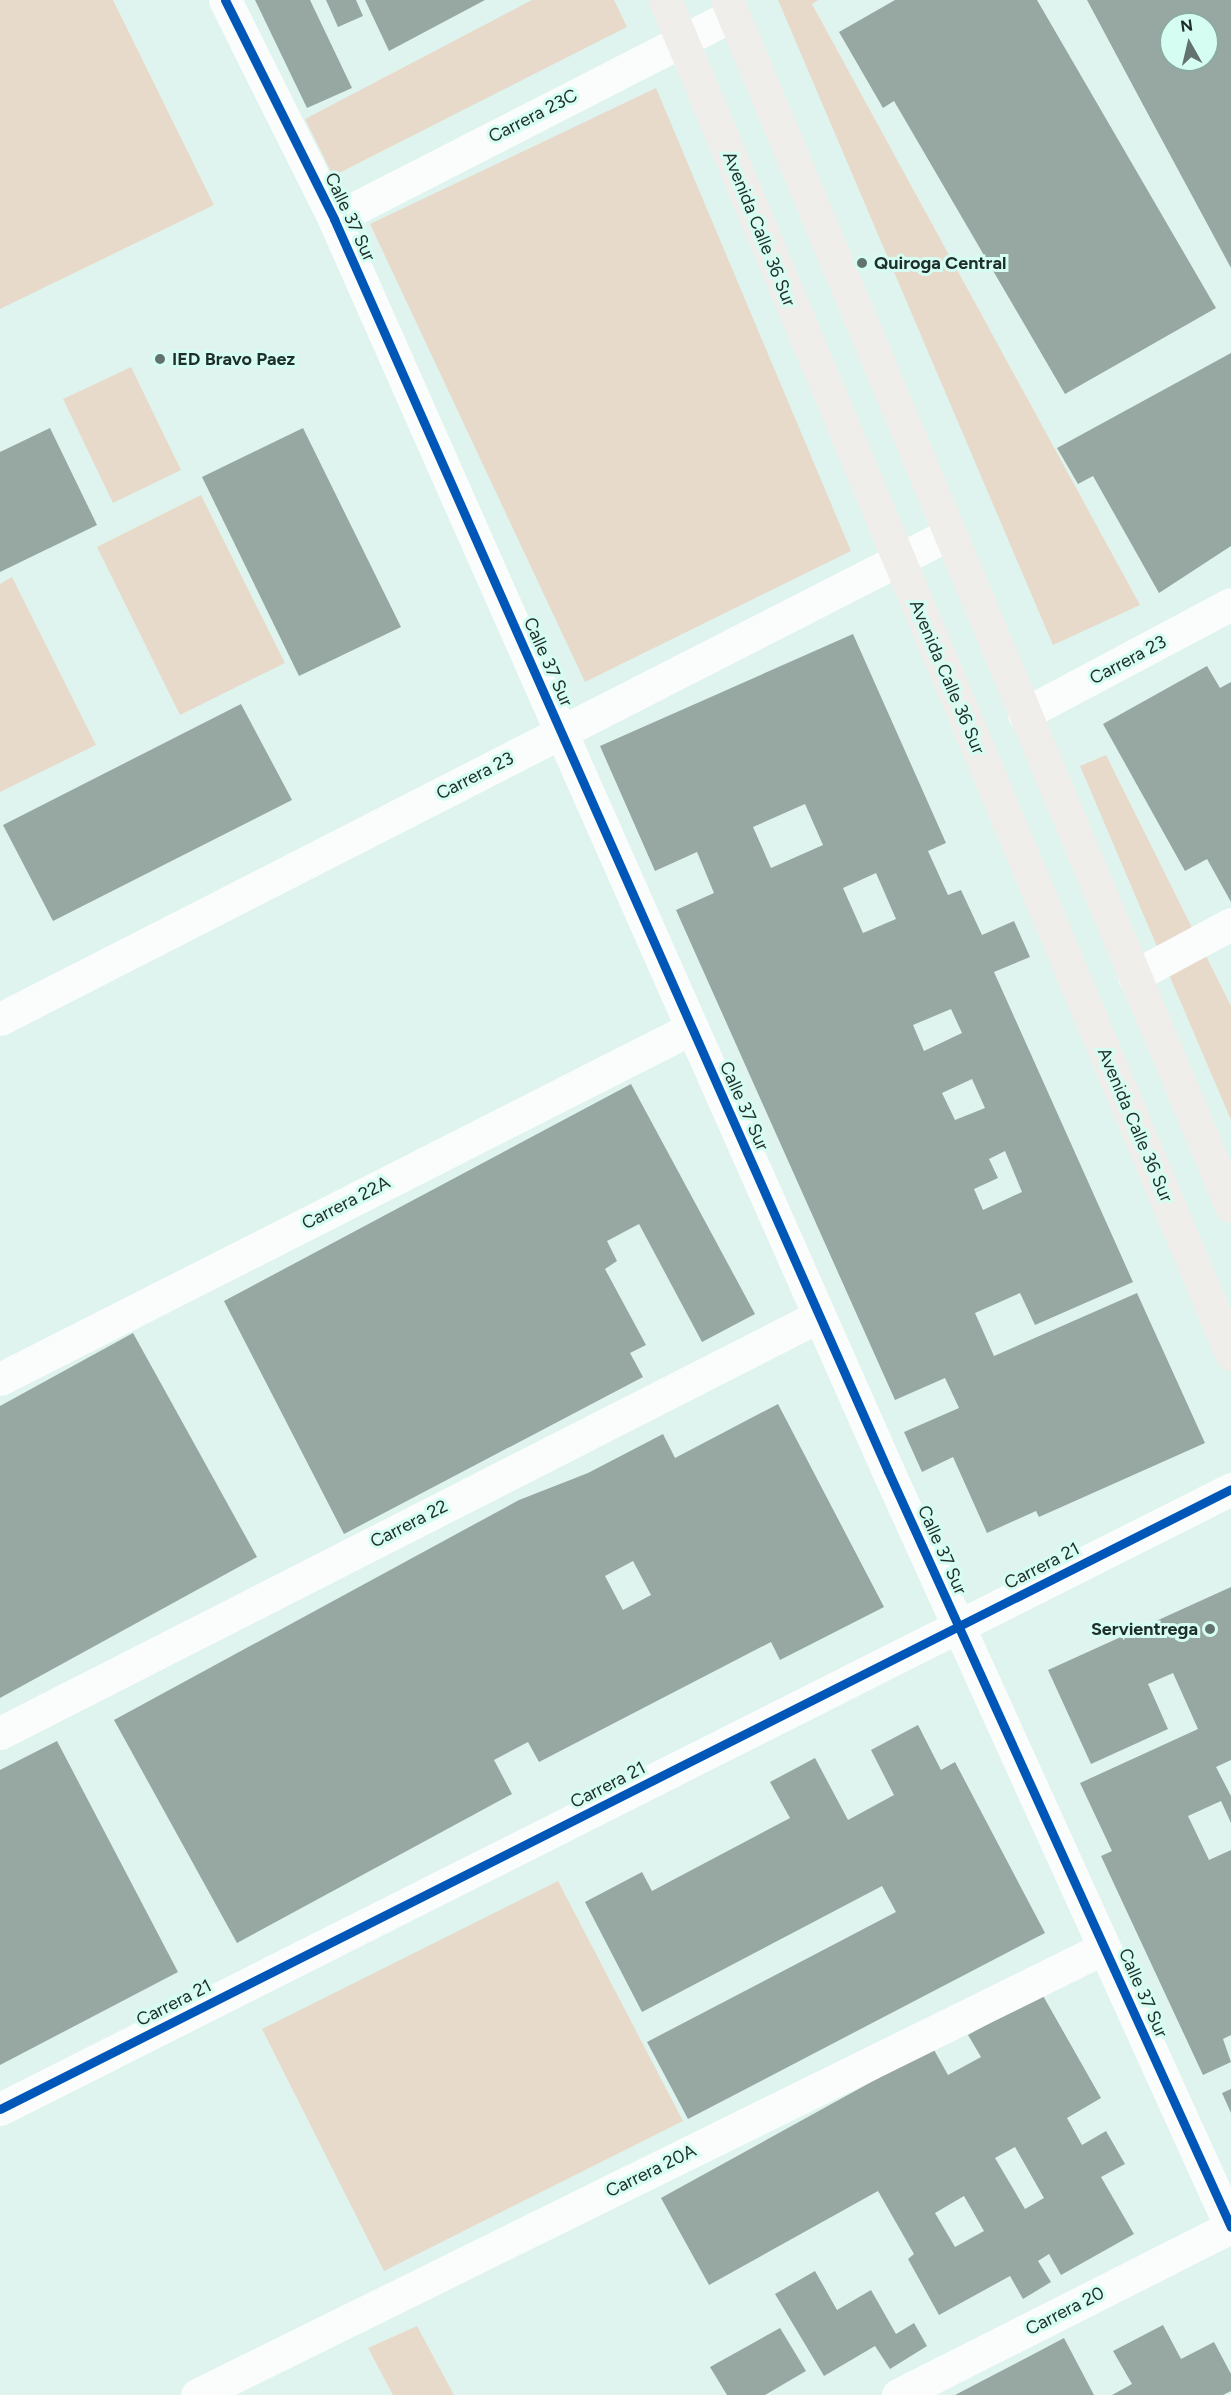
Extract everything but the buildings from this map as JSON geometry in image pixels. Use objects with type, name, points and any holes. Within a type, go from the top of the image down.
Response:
[{"type":"main road","name":"Avenida Calle 36 Sur","points":[[665,0],[1231,1354]]},
{"type":"main road","points":[[730,8],[1231,1206]]},
{"type":"street","name":"Calle 37 Sur","points":[[225,0],[334,219],[819,1316],[1231,2227]]},
{"type":"street","name":"Carrera 23C","points":[[334,219],[682,41],[730,8]]},
{"type":"street","name":"Carrera 23","points":[[0,1019],[949,534]]},
{"type":"street","name":"Carrera 23","points":[[1024,714],[1231,604]]},
{"type":"street","points":[[1134,976],[1231,924]]},
{"type":"street","name":"Carrera 22A","points":[[0,1379],[692,1028]]},
{"type":"street","name":"Carrera 22","points":[[0,1733],[819,1316]]},
{"type":"street","name":"Carrera 21","points":[[0,2109],[1231,1489]]},
{"type":"street","name":"Carrera 20A","points":[[197,2395],[1104,1948]]},
{"type":"street","name":"Carrera 20","points":[[898,2395],[1231,2227]]},
{"type":"shaded area","points":[[0,0],[113,0],[214,205],[0,309]]},
{"type":"shaded area","points":[[532,0],[614,0],[627,27],[333,176],[305,119]]},
{"type":"shaded area","points":[[778,0],[819,0],[812,4],[1140,605],[1053,645]]},
{"type":"shaded area","points":[[656,88],[851,551],[585,682],[370,224]]},
{"type":"shaded area","points":[[131,367],[181,470],[113,503],[63,399]]},
{"type":"shaded area","points":[[201,495],[285,663],[180,715],[97,547]]},
{"type":"shaded area","points":[[12,577],[96,745],[0,792],[0,584]]},
{"type":"shaded area","points":[[1106,755],[1231,1006],[1231,1120],[1080,766]]},
{"type":"shaded area","points":[[558,1881],[683,2121],[384,2271],[262,2029]]},
{"type":"shaded area","points":[[417,2326],[454,2395],[393,2395],[368,2348]]},
{"type":"cycle path","points":[[225,0],[334,219],[888,1471],[1231,2227]]},
{"type":"cycle path","points":[[0,2109],[1231,1489]]},
{"type":"place","name":"Quiroga Central","points":[[862,263]]},
{"type":"place","name":"IED Bravo Paez","points":[[160,359]]},
{"type":"place","name":"Servientrega","points":[[1210,1629]]}]
